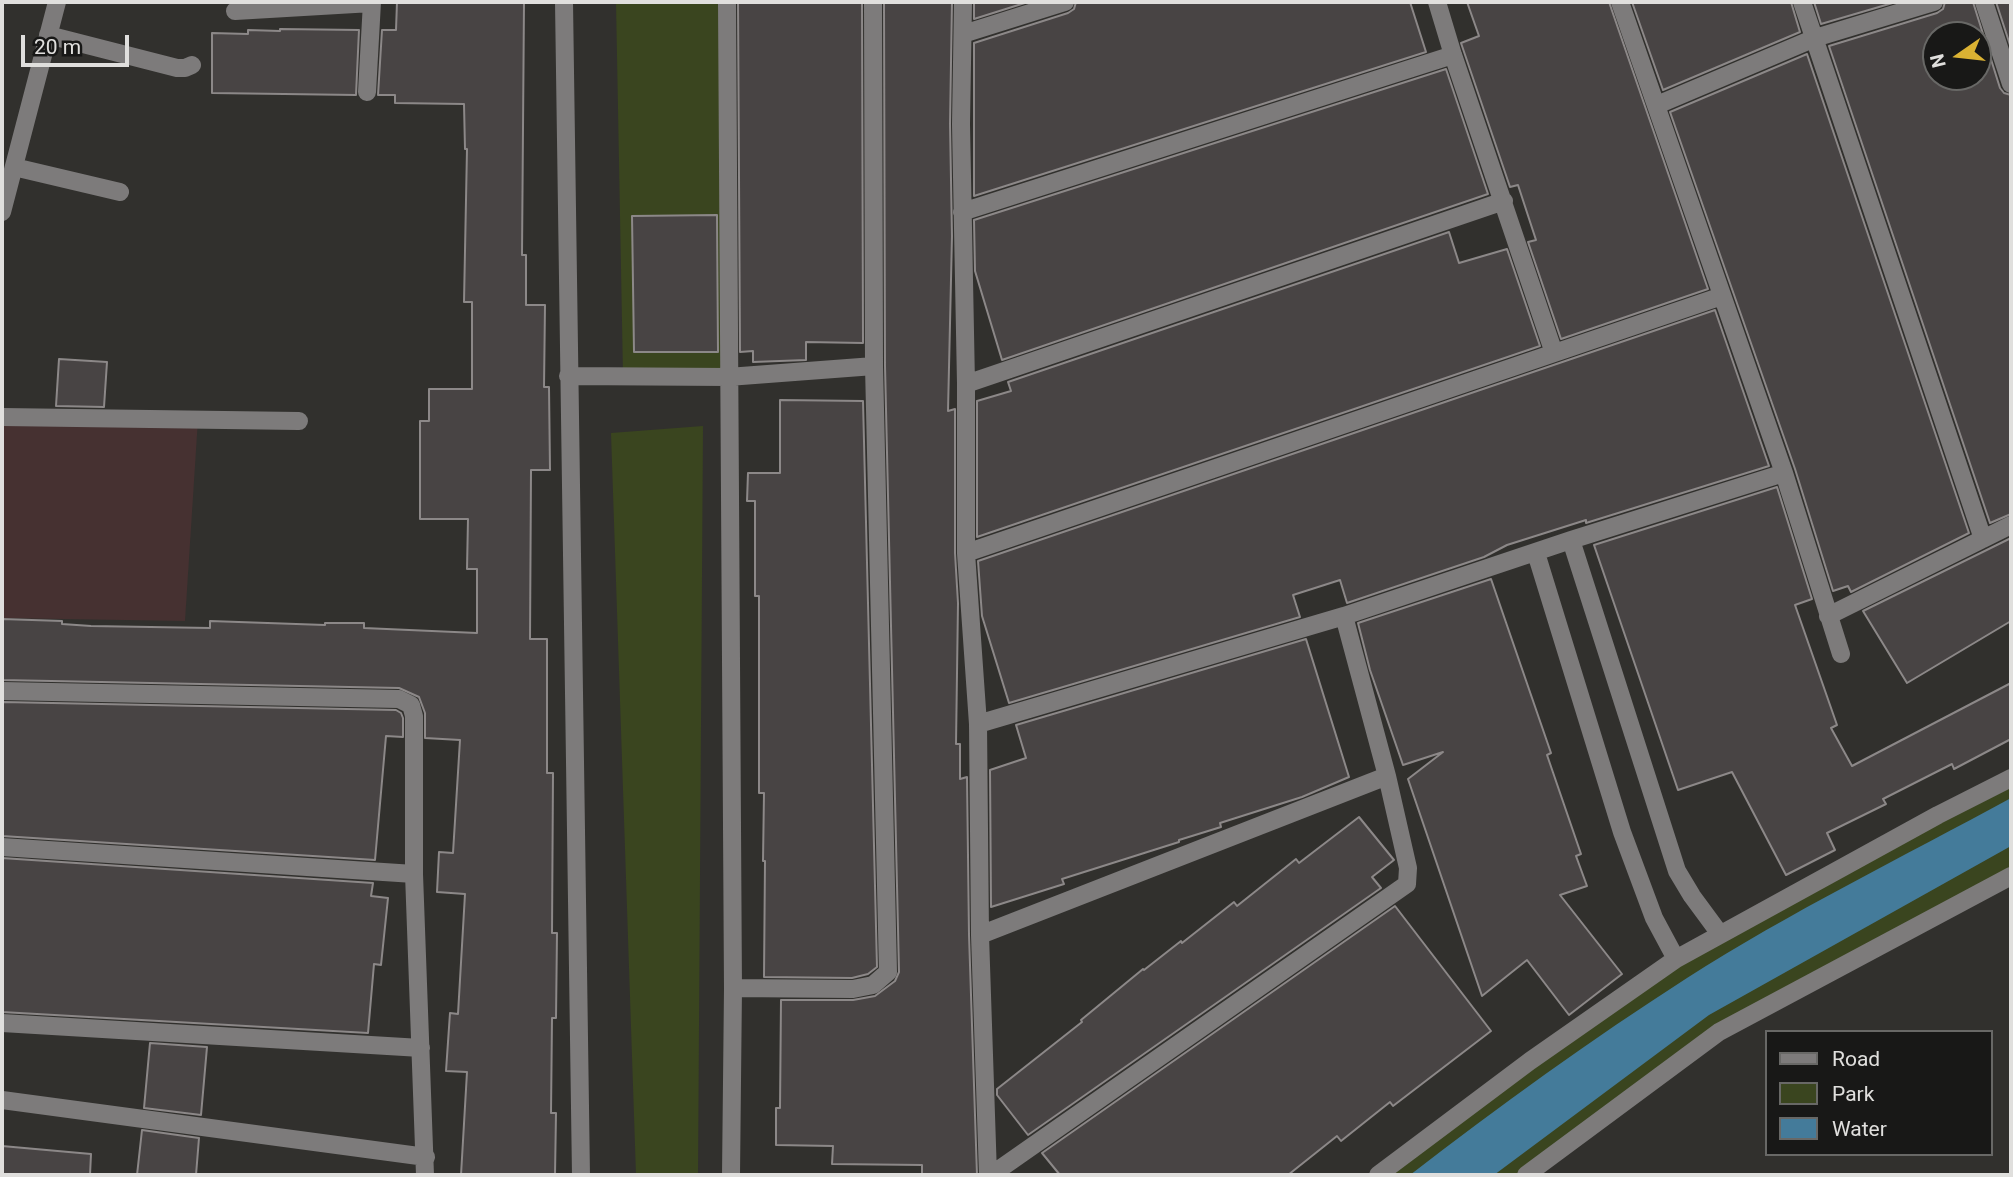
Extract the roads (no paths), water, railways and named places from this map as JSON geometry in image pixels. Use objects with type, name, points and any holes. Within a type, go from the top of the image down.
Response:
[{"type":"street","points":[[2,212],[57,2]]},
{"type":"street","points":[[235,11],[372,2],[367,92]]},
{"type":"street","points":[[564,2],[581,1175]]},
{"type":"street","points":[[727,2],[733,988],[731,1175]]},
{"type":"street","points":[[733,988],[853,989],[873,985],[888,972],[874,366],[873,2]]},
{"type":"street","points":[[963,2],[962,212],[966,554],[978,724],[980,936],[990,1175]]},
{"type":"street","points":[[963,34],[1065,2]]},
{"type":"street","points":[[1437,2],[1554,353]]},
{"type":"street","points":[[1620,2],[1784,473],[1841,654]]},
{"type":"street","points":[[1802,2],[1983,539]]},
{"type":"street","points":[[1657,105],[1815,38],[1934,2]]},
{"type":"street","points":[[1984,2],[2011,84]]},
{"type":"street","points":[[48,35],[177,68],[192,65]]},
{"type":"street","points":[[962,212],[1453,55]]},
{"type":"street","points":[[14,167],[120,192]]},
{"type":"street","points":[[966,384],[1504,201]]},
{"type":"street","points":[[966,554],[1722,296]]},
{"type":"street","points":[[568,376],[728,377],[874,366]]},
{"type":"street","points":[[2,417],[299,421]]},
{"type":"street","points":[[978,724],[1344,616],[1571,540],[1784,473]]},
{"type":"street","points":[[1828,615],[2011,525]]},
{"type":"street","points":[[1571,540],[1677,871],[1692,897],[1720,934]]},
{"type":"street","points":[[1536,553],[1622,832],[1654,918],[1676,959]]},
{"type":"street","points":[[990,1175],[1407,884],[1408,868],[1387,776],[1344,616]]},
{"type":"street","points":[[2,691],[399,699],[411,705],[414,716],[414,874],[425,1166],[2,1100]]},
{"type":"street","points":[[980,936],[1387,776]]},
{"type":"street","points":[[1378,1175],[1530,1061],[1676,959],[2011,778]]},
{"type":"street","points":[[2,846],[414,874]]},
{"type":"street","points":[[1526,1175],[1719,1032],[2011,876]]},
{"type":"street","points":[[2,1023],[421,1048]]},
{"type":"water","points":[[2011,798],[2011,846],[1709,1015],[1494,1175],[1410,1175],[1546,1074],[1687,978],[1806,908]]}]
